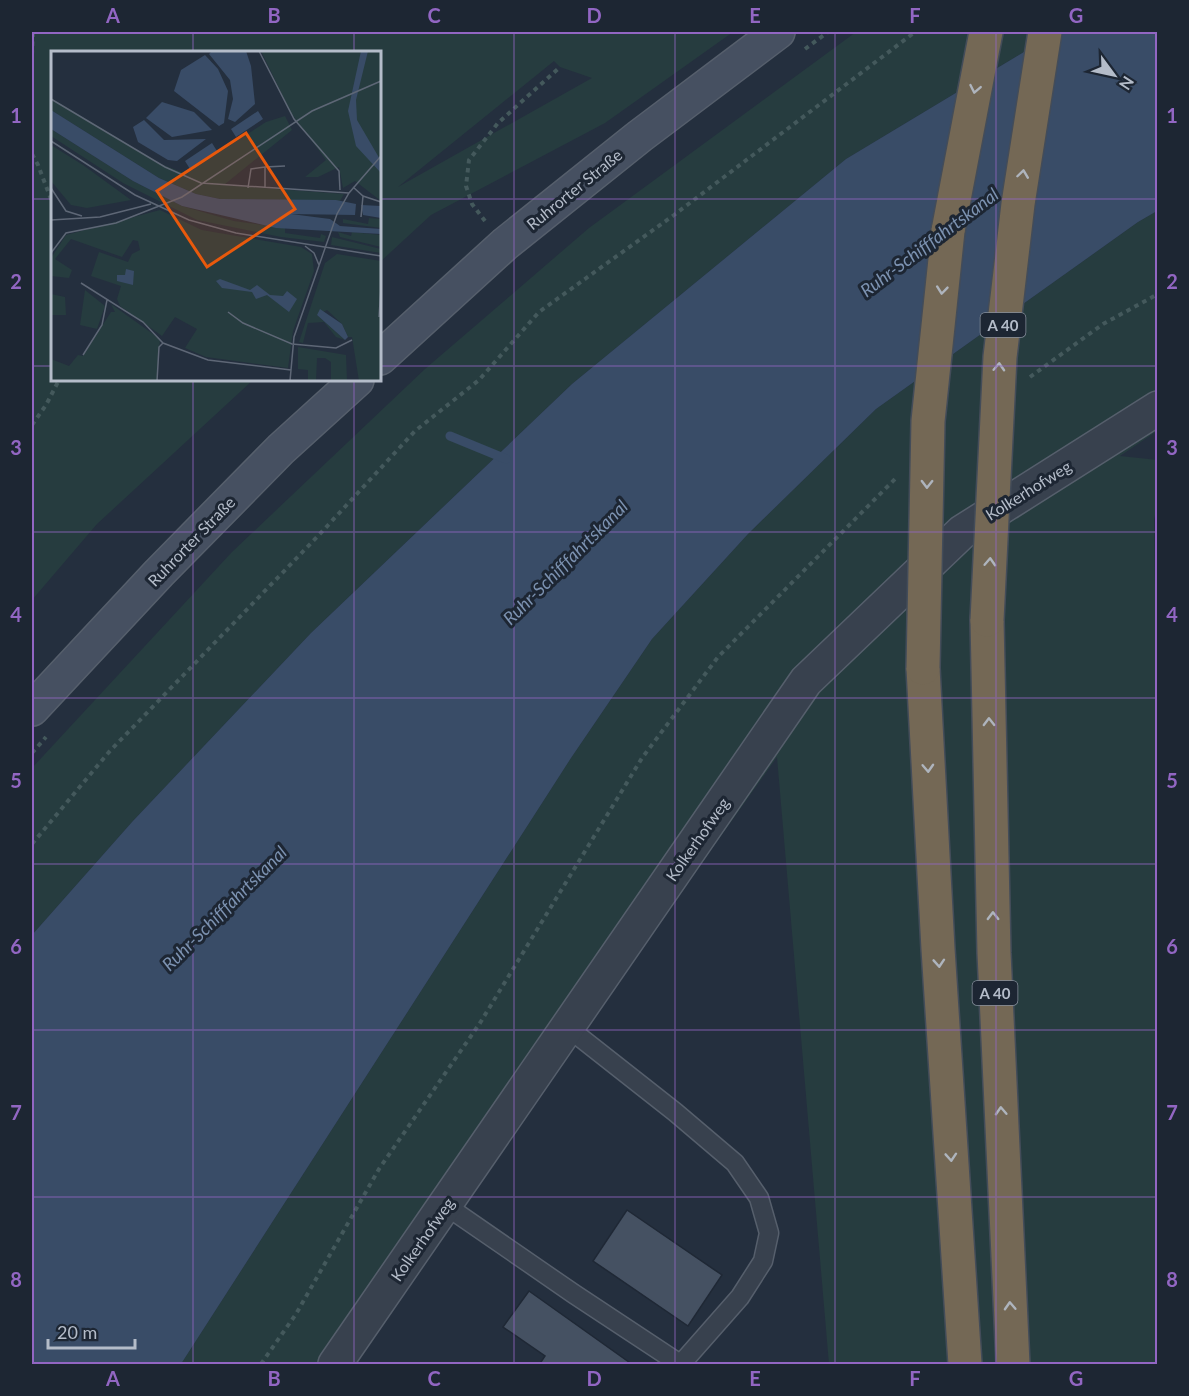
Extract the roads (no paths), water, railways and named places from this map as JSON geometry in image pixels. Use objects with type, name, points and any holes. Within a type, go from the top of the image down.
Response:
[{"type":"highway","points":[[965,1365],[938,949],[923,668],[928,421],[948,231],[986,32]]},
{"type":"highway","name":"A 40","points":[[1013,1365],[994,953],[987,620],[1000,357],[1018,204],[1045,32]]},
{"type":"main road","name":"Ruhrorter Straße","points":[[381,357],[505,244],[640,135],[789,42]]},
{"type":"main road","name":"Ruhrorter Straße","points":[[39,722],[159,573],[272,457],[356,381]]},
{"type":"street","name":"Kolkerhofweg","points":[[335,1365],[807,681],[962,532],[1158,408]]},
{"type":"lane","points":[[445,1205],[681,1365],[740,1297],[763,1261],[769,1233],[759,1198],[735,1163],[675,1112],[567,1027]]},
{"type":"water","name":"Ruhr-Schifffahrtskanal","points":[[1057,32],[1157,32],[1157,211],[1138,222],[876,409],[748,534],[652,639],[571,758],[181,1364],[32,1364],[32,935],[132,822],[311,633],[572,384],[846,159]]},
{"type":"waterway","points":[[450,436],[506,459]]}]
